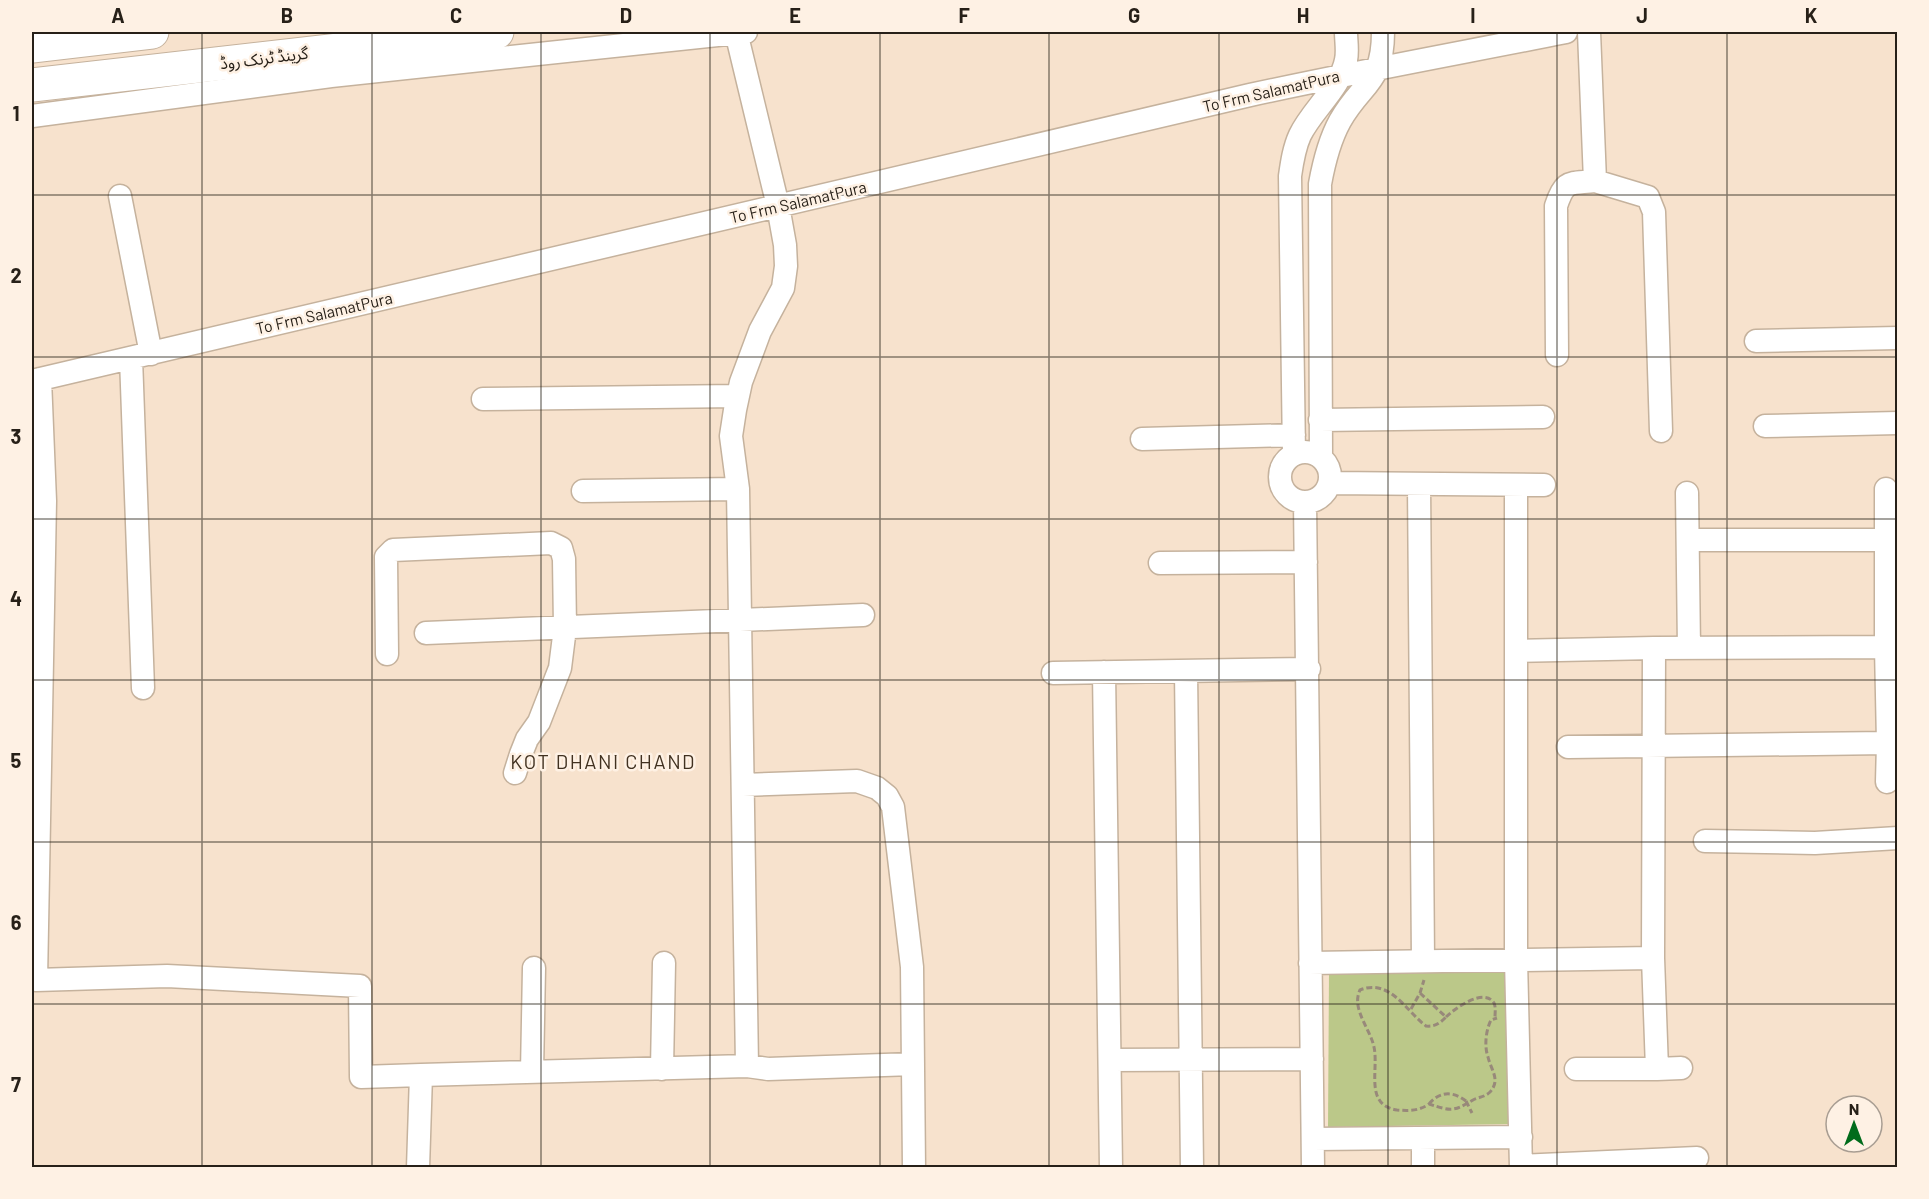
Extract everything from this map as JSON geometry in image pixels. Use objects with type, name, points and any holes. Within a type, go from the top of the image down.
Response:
[{"type":"highway","points":[[32,46],[152,32]]},
{"type":"highway","name":"گرینڈ ٹرنک روڈ","points":[[32,85],[329,63],[497,32]]},
{"type":"street","points":[[32,116],[329,63],[739,32],[778,206],[786,266],[783,288],[760,331],[741,382],[731,436],[738,489],[747,1066]]},
{"type":"street","points":[[1142,439],[1294,445],[1321,458],[1329,469],[1330,483],[1327,490],[1321,497],[1305,502],[1289,497],[1281,482],[1280,474],[1294,445],[1290,176],[1300,136],[1313,112],[1341,75],[1346,59],[1346,32]]},
{"type":"street","points":[[1321,458],[1320,184],[1325,159],[1340,121],[1378,70],[1383,48],[1383,32]]},
{"type":"street","name":"To Frm SalamatPura","points":[[36,380],[1341,75],[1378,70],[1566,32]]},
{"type":"street","points":[[1589,32],[1595,181]]},
{"type":"street","points":[[1557,355],[1556,206],[1562,189],[1569,184],[1595,181],[1648,197],[1654,212],[1661,431]]},
{"type":"street","points":[[120,196],[141,356],[143,688]]},
{"type":"street","points":[[1756,341],[1898,338]]},
{"type":"street","points":[[36,380],[45,501],[38,575],[36,980],[167,976],[360,986],[361,1077],[747,1066],[768,1069],[913,1064]]},
{"type":"street","points":[[483,399],[738,396]]},
{"type":"street","points":[[1320,420],[1543,417]]},
{"type":"street","points":[[1765,426],[1898,423]]},
{"type":"street","points":[[1330,483],[1544,485]]},
{"type":"street","points":[[1419,484],[1423,960]]},
{"type":"street","points":[[1516,485],[1516,959],[1521,1167],[1697,1158]]},
{"type":"street","points":[[583,491],[738,489]]},
{"type":"street","points":[[1886,489],[1887,782]]},
{"type":"street","points":[[1687,494],[1689,648]]},
{"type":"street","points":[[1305,502],[1309,669],[1313,1167]]},
{"type":"street","points":[[1688,540],[1886,540]]},
{"type":"street","points":[[387,654],[386,557],[393,550],[551,543],[561,548],[564,559],[565,628],[561,668],[539,723],[524,747],[515,773]]},
{"type":"street","points":[[1160,563],[1306,562]]},
{"type":"street","points":[[426,633],[863,615]]},
{"type":"street","points":[[1516,651],[1886,647]]},
{"type":"street","points":[[1654,648],[1653,957],[1657,1069]]},
{"type":"street","points":[[1053,673],[1309,669]]},
{"type":"street","points":[[1186,671],[1192,1167]]},
{"type":"street","points":[[1104,672],[1111,1167]]},
{"type":"street","points":[[1568,747],[1888,743]]},
{"type":"street","points":[[743,785],[857,780],[876,788],[887,796],[893,807],[912,967],[914,1167]]},
{"type":"street","points":[[1705,842],[1815,843],[1898,838]]},
{"type":"street","points":[[1310,963],[1653,957]]},
{"type":"street","points":[[662,1069],[664,963]]},
{"type":"street","points":[[532,1072],[534,968]]},
{"type":"street","points":[[1110,1060],[1312,1059]]},
{"type":"street","points":[[1576,1069],[1681,1068]]},
{"type":"street","points":[[418,1167],[421,1075]]},
{"type":"street","points":[[1313,1139],[1521,1137]]},
{"type":"street","points":[[1423,1138],[1424,1167]]},
{"type":"path","points":[[1410,1009],[1420,993],[1425,975],[1423,960]]},
{"type":"path","points":[[1472,1113],[1466,1101],[1457,1094],[1442,1094],[1419,1110],[1388,1108],[1380,1103],[1376,1091],[1374,1048],[1358,1009],[1357,997],[1360,990],[1366,988],[1383,990],[1400,999],[1426,1026],[1436,1025],[1463,1003],[1482,998],[1494,1002],[1495,1018]]},
{"type":"path","points":[[1420,993],[1446,1017]]},
{"type":"path","points":[[1429,1104],[1446,1109],[1458,1109],[1490,1091],[1495,1084],[1495,1075],[1488,1058],[1489,1025],[1495,1018],[1517,1015]]},
{"type":"green space","points":[[1510,971],[1512,1124],[1328,1127],[1329,973]]},
{"type":"district","name":"KOT DHANI CHAND","points":[[603,762]]}]
